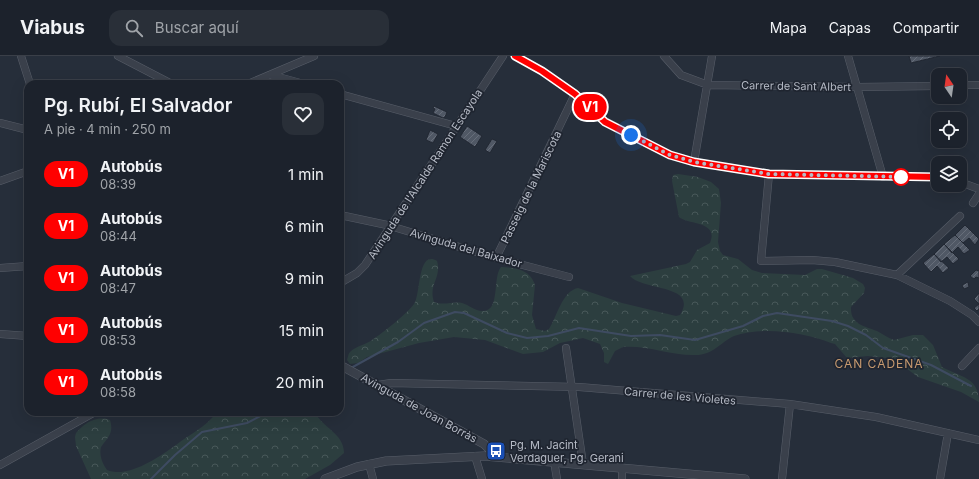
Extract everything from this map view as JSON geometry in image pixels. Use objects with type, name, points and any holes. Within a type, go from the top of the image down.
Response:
[{"type":"street","points":[[21,56],[29,80]]},
{"type":"street","points":[[118,56],[164,80]]},
{"type":"street","points":[[258,80],[314,56]]},
{"type":"street","name":"Avinguda de l'Alcalde Ramon Escayola","points":[[344,280],[362,269],[502,56]]},
{"type":"street","points":[[515,56],[542,71],[575,94],[605,122],[670,155],[694,162],[769,174],[931,177]]},
{"type":"street","name":"Carrer de Sant Albert","points":[[664,56],[681,75],[708,85],[857,87],[931,86]]},
{"type":"street","points":[[694,162],[712,56]]},
{"type":"street","points":[[848,56],[883,177]]},
{"type":"street","points":[[271,75],[289,80]]},
{"type":"street","points":[[967,86],[979,85]]},
{"type":"street","name":"Passeig de la Mariscota","points":[[496,258],[575,94]]},
{"type":"street","points":[[344,95],[456,126]]},
{"type":"street","points":[[0,123],[24,129]]},
{"type":"street","points":[[0,182],[24,173]]},
{"type":"street","points":[[769,174],[761,261],[812,260],[897,275],[950,301],[972,315],[979,322]]},
{"type":"street","points":[[967,185],[979,189]]},
{"type":"street","points":[[973,203],[979,194]]},
{"type":"street","name":"Avinguda del Baixador","points":[[344,215],[390,226],[496,258],[569,277]]},
{"type":"street","points":[[897,275],[960,216]]},
{"type":"street","points":[[0,268],[24,266]]},
{"type":"street","points":[[0,334],[24,336]]},
{"type":"street","points":[[566,348],[583,464]]},
{"type":"street","points":[[962,366],[979,348]]},
{"type":"street","name":"Avinguda de Joan Borràs","points":[[344,367],[484,444],[491,451],[493,456]]},
{"type":"street","name":"Carrer de les Violetes","points":[[378,385],[391,383],[571,387],[790,404],[876,416],[979,440]]},
{"type":"street","points":[[782,479],[790,404]]},
{"type":"street","points":[[78,416],[79,420]]},
{"type":"street","points":[[0,465],[87,416]]},
{"type":"street","points":[[940,479],[948,433]]},
{"type":"street","points":[[476,456],[482,479]]},
{"type":"street","points":[[325,479],[369,464],[414,459],[476,456],[554,461],[745,479]]},
{"type":"street","points":[[554,461],[557,479]]},
{"type":"street","points":[[369,464],[373,479]]},
{"type":"street","points":[[622,468],[622,479]]},
{"type":"green space","points":[[678,174],[698,177],[711,182],[719,189],[721,203],[718,242],[720,251],[723,255],[738,259],[752,270],[762,273],[805,275],[817,269],[822,269],[853,278],[863,284],[865,288],[864,293],[851,307],[851,313],[855,321],[894,340],[913,335],[923,335],[933,345],[942,367],[962,376],[976,387],[979,402],[961,392],[918,377],[899,363],[887,358],[868,356],[847,358],[835,344],[796,333],[770,331],[757,331],[734,336],[711,351],[700,355],[684,355],[640,347],[623,347],[615,351],[608,364],[604,362],[604,353],[600,344],[583,338],[560,343],[543,352],[523,354],[485,340],[454,337],[419,343],[367,357],[358,363],[350,364],[347,360],[352,350],[369,342],[379,335],[399,319],[414,304],[423,267],[426,261],[431,259],[437,261],[438,267],[433,290],[434,302],[441,304],[462,303],[479,311],[488,310],[492,306],[498,272],[501,267],[517,269],[526,273],[533,280],[535,285],[532,315],[536,329],[545,331],[549,329],[564,299],[572,290],[578,288],[622,303],[676,316],[680,315],[684,305],[682,298],[676,293],[637,281],[630,276],[686,264],[690,262],[697,250],[710,243],[712,236],[707,227],[679,217],[672,181],[673,175]]},
{"type":"green space","points":[[317,416],[337,435],[343,446],[344,453],[330,465],[305,479],[91,479],[76,446],[76,433],[83,426],[96,419],[110,420],[111,432],[101,447],[101,459],[107,470],[124,472],[152,461],[203,426],[213,417]]},
{"type":"building","points":[[909,56],[940,56],[911,63]]},
{"type":"building","points":[[434,106],[447,112],[445,117],[443,118],[433,113],[435,109],[433,108]]},
{"type":"building","points":[[467,126],[482,136],[475,147],[460,137]]},
{"type":"building","points":[[430,130],[438,134],[433,143],[426,140]]},
{"type":"building","points":[[492,139],[497,141],[490,153],[485,150]]},
{"type":"building","points":[[965,225],[979,239],[975,245],[969,238],[963,243],[955,235]]},
{"type":"building","points":[[955,235],[970,250],[964,254],[958,247],[952,253],[944,244]]},
{"type":"building","points":[[944,244],[959,259],[953,264],[947,257],[941,262],[934,254]]},
{"type":"building","points":[[934,254],[949,268],[943,273],[937,266],[931,272],[923,263]]},
{"type":"building","points":[[976,270],[979,271],[979,278],[976,277],[974,279],[970,276]]},
{"type":"building","points":[[968,282],[969,287],[964,289],[962,285]]},
{"type":"building","points":[[979,293],[979,304],[974,299]]},
{"type":"building","points":[[979,304],[979,309],[977,311],[974,308]]},
{"type":"waterway","points":[[351,368],[398,342],[424,323],[455,312],[464,313],[507,333],[527,338],[548,336],[579,328],[631,336],[660,335],[695,340],[743,326],[763,316],[777,313],[832,321],[848,326],[866,335],[883,348],[931,365],[971,386]]},
{"type":"waterway","points":[[151,479],[175,455],[202,432],[247,423],[260,416]]},
{"type":"bus line","name":"V1","points":[[515,56],[542,71],[575,94],[605,122],[670,155],[694,162],[769,174],[931,177]]},
{"type":"place","name":"Pg. M. Jacint Verdaguer, Pg. Gerani","points":[[496,451]]},
{"type":"district","name":"CAN CADENA","points":[[879,363]]},
{"type":"route","points":[[631,135],[670,155],[694,162],[769,174],[901,177]]}]
